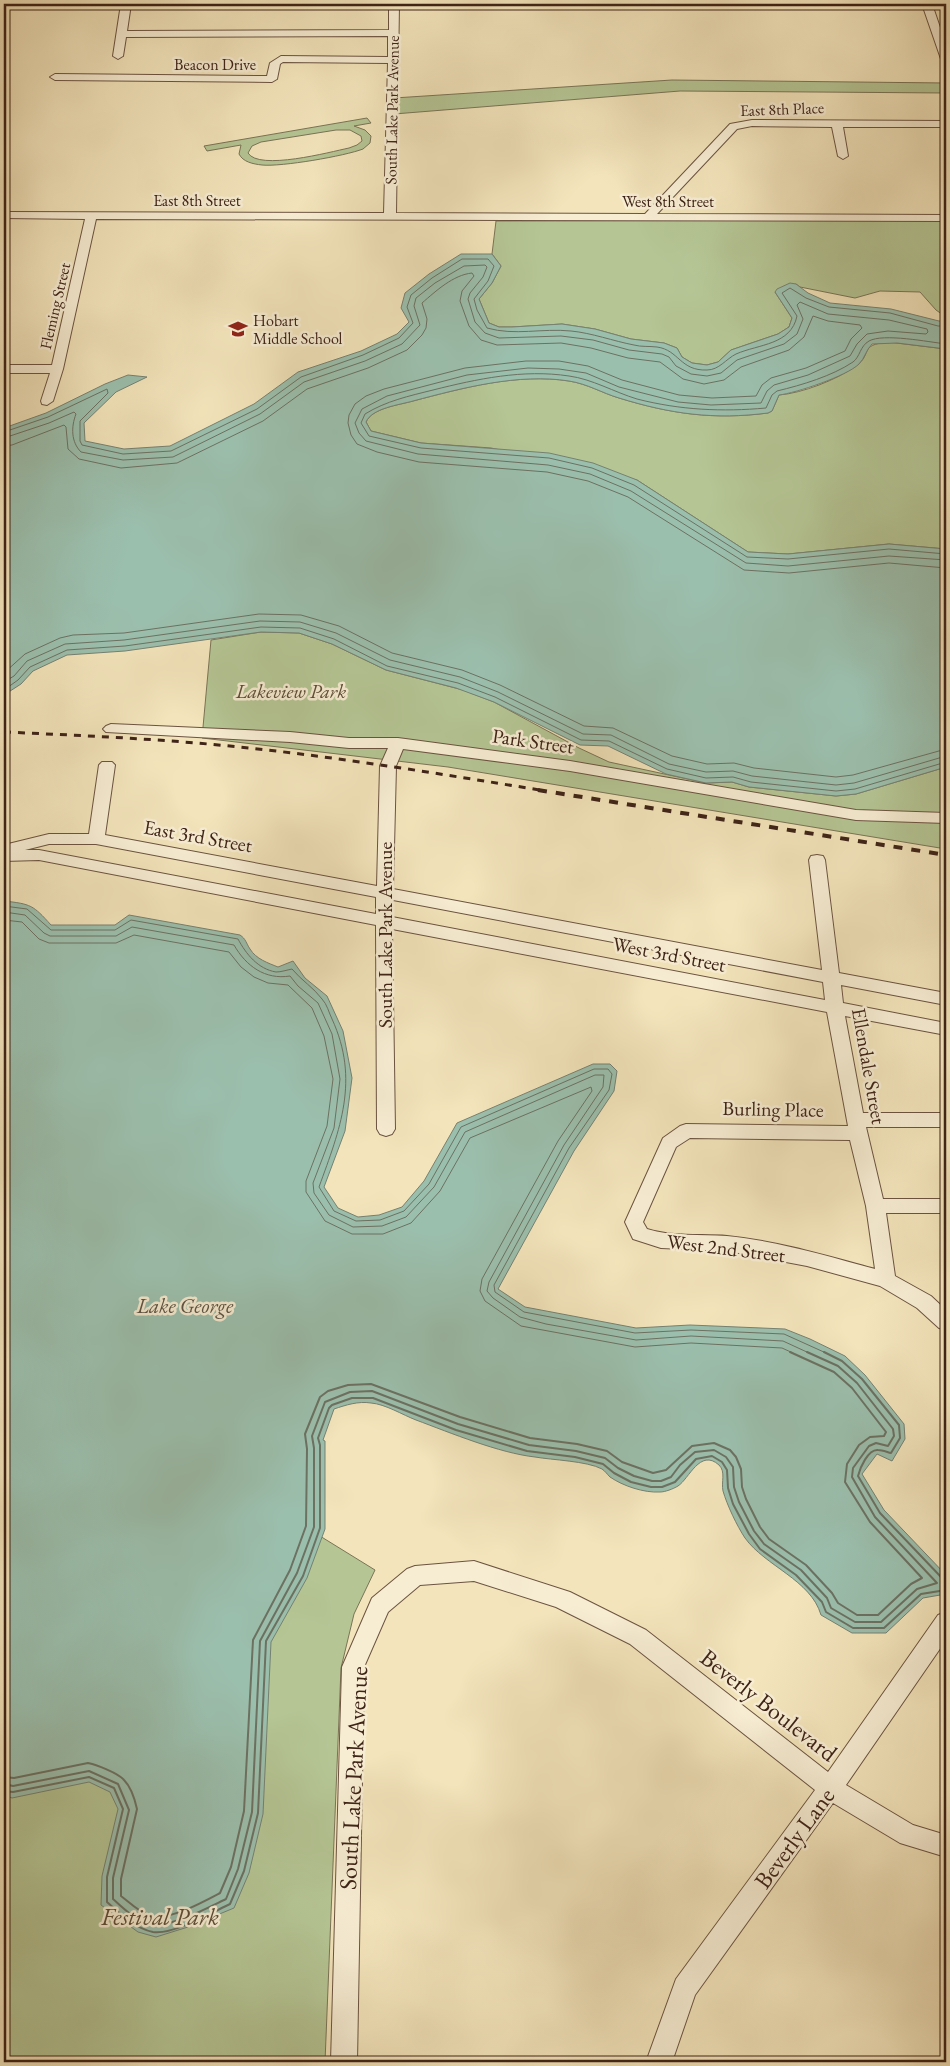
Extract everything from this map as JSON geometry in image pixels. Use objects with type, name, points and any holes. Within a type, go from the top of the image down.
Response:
[{"type":"street","points":[[118,56],[126,4]]},
{"type":"street","name":"South Lake Park Avenue","points":[[390,216],[394,4]]},
{"type":"street","points":[[927,4],[942,32],[946,59]]},
{"type":"street","name":"Beacon Drive","points":[[120,34],[393,33]]},
{"type":"street","name":"Beacon Drive","points":[[54,77],[272,79],[275,63],[281,59],[392,60]]},
{"type":"street","name":"East 8th Place","points":[[648,217],[734,126],[752,123],[946,124]]},
{"type":"street","points":[[837,124],[843,156]]},
{"type":"street","name":"East 8th Street","points":[[4,216],[390,216]]},
{"type":"street","name":"West 8th Street","points":[[390,216],[946,218]]},
{"type":"street","name":"Fleming Street","points":[[47,401],[57,368],[91,217]]},
{"type":"street","points":[[4,369],[57,368]]},
{"type":"street","name":"Park Street","points":[[112,729],[290,737],[349,744],[398,743],[570,766],[856,815],[946,818]]},
{"type":"street","name":"South Lake Park Avenue","points":[[386,1129],[384,921],[388,766],[398,743]]},
{"type":"street","points":[[96,839],[107,765]]},
{"type":"street","name":"East 3rd Street","points":[[4,850],[17,845],[49,839],[96,839],[385,892]]},
{"type":"street","points":[[4,856],[39,855],[384,921]]},
{"type":"street","name":"Ellendale Street","points":[[817,860],[835,1007],[857,1126],[875,1206],[886,1280]]},
{"type":"street","name":"West 3rd Street","points":[[385,892],[946,1000]]},
{"type":"street","name":"West 3rd Street","points":[[384,921],[946,1029]]},
{"type":"street","name":"Burling Place","points":[[686,1131],[857,1126],[946,1120]]},
{"type":"street","name":"West 2nd Street","points":[[686,1131],[669,1143],[634,1222],[640,1234],[661,1241],[728,1244],[808,1258],[886,1280],[924,1302],[946,1322]]},
{"type":"street","points":[[875,1206],[946,1206]]},
{"type":"street","name":"South Lake Park Avenue","points":[[344,2062],[353,1667],[380,1604],[415,1576],[474,1571],[562,1599]]},
{"type":"street","name":"Beverly Boulevard","points":[[562,1599],[638,1637],[830,1788],[908,1835],[946,1846]]},
{"type":"street","name":"Beverly Lane","points":[[659,2062],[685,1988],[830,1788],[946,1622]]},
{"type":"green space","points":[[672,80],[946,83],[946,93],[680,91],[394,114],[394,98]]},
{"type":"green space","points":[[367,118],[371,123],[354,126],[365,130],[371,136],[370,143],[363,149],[298,163],[255,164],[241,157],[239,154],[241,145],[207,151],[204,146]],"holes":[[[336,130],[350,130],[361,136],[362,141],[349,148],[296,159],[280,160],[255,158],[248,153],[252,146],[261,142]]]},
{"type":"green space","points":[[946,220],[946,317],[936,310],[920,292],[880,291],[855,298],[800,287],[796,284],[775,292],[792,318],[789,327],[778,334],[731,350],[718,362],[707,365],[692,363],[682,357],[677,348],[664,343],[631,339],[595,329],[562,324],[499,327],[489,323],[479,299],[492,283],[501,266],[492,254],[496,221]]},
{"type":"green space","points":[[888,342],[946,349],[946,549],[889,544],[788,554],[748,552],[637,480],[491,448],[421,443],[371,431],[366,422],[374,413],[394,406],[490,383],[530,379],[576,382],[638,404],[675,412],[711,416],[768,413],[772,411],[779,395],[809,389],[839,376],[861,362],[869,348],[873,345]]},
{"type":"green space","name":"Lakeview Park","points":[[261,632],[299,633],[332,644],[386,670],[463,690],[494,702],[609,762],[706,783],[732,782],[749,787],[836,796],[856,794],[946,767],[946,849],[448,767],[202,738],[211,640]]},
{"type":"green space","name":"Festival Park","points":[[307,1528],[375,1570],[354,1614],[341,1668],[325,2062],[4,2062],[4,1762],[252,1637]]},
{"type":"water","points":[[461,254],[492,254],[501,266],[492,283],[479,299],[489,323],[499,327],[562,324],[595,329],[631,339],[664,343],[677,348],[682,357],[692,363],[707,365],[718,362],[731,350],[778,334],[789,327],[792,318],[775,292],[777,289],[790,283],[796,284],[808,293],[830,303],[891,309],[946,321],[946,349],[897,343],[872,344],[861,362],[853,369],[821,383],[779,395],[772,411],[768,413],[711,416],[675,412],[638,404],[576,382],[530,379],[491,383],[451,391],[380,410],[369,417],[366,422],[371,431],[421,443],[549,453],[593,463],[637,480],[748,552],[788,554],[889,544],[946,549],[946,767],[856,794],[836,796],[749,787],[732,782],[706,783],[666,774],[608,746],[580,745],[494,702],[456,688],[386,670],[332,644],[299,633],[261,632],[125,651],[67,655],[33,671],[21,684],[4,695],[4,428],[46,413],[105,384],[128,375],[147,377],[116,392],[84,423],[85,441],[124,449],[170,446],[254,404],[298,372],[361,351],[397,334],[409,322],[401,308],[405,293],[429,274]]},
{"type":"water","name":"Lake George","points":[[4,901],[20,903],[35,909],[51,925],[115,925],[129,915],[240,935],[253,952],[266,962],[278,967],[293,961],[305,978],[327,996],[343,1031],[352,1078],[345,1131],[324,1187],[338,1208],[358,1217],[379,1215],[402,1207],[424,1181],[457,1123],[593,1064],[610,1064],[617,1071],[614,1091],[574,1151],[498,1289],[525,1307],[636,1328],[690,1325],[785,1329],[845,1356],[865,1375],[904,1424],[905,1439],[892,1461],[877,1454],[862,1474],[884,1510],[946,1575],[946,1594],[923,1598],[886,1633],[852,1633],[821,1615],[816,1603],[808,1592],[764,1557],[745,1538],[732,1515],[725,1497],[721,1468],[712,1461],[706,1460],[701,1462],[678,1486],[667,1491],[654,1492],[621,1483],[596,1466],[521,1455],[491,1447],[376,1404],[357,1403],[334,1409],[323,1440],[325,1441],[325,1529],[307,1578],[271,1642],[263,1814],[249,1873],[234,1908],[188,1927],[156,1937],[138,1932],[101,1905],[102,1876],[118,1809],[110,1792],[89,1782],[12,1798],[4,1795]]},
{"type":"railway","points":[[4,732],[157,740],[250,748],[377,764],[546,791]]},
{"type":"railway","points":[[538,790],[946,855]]},
{"type":"place","name":"Hobart Middle School","points":[[238,329]]}]
